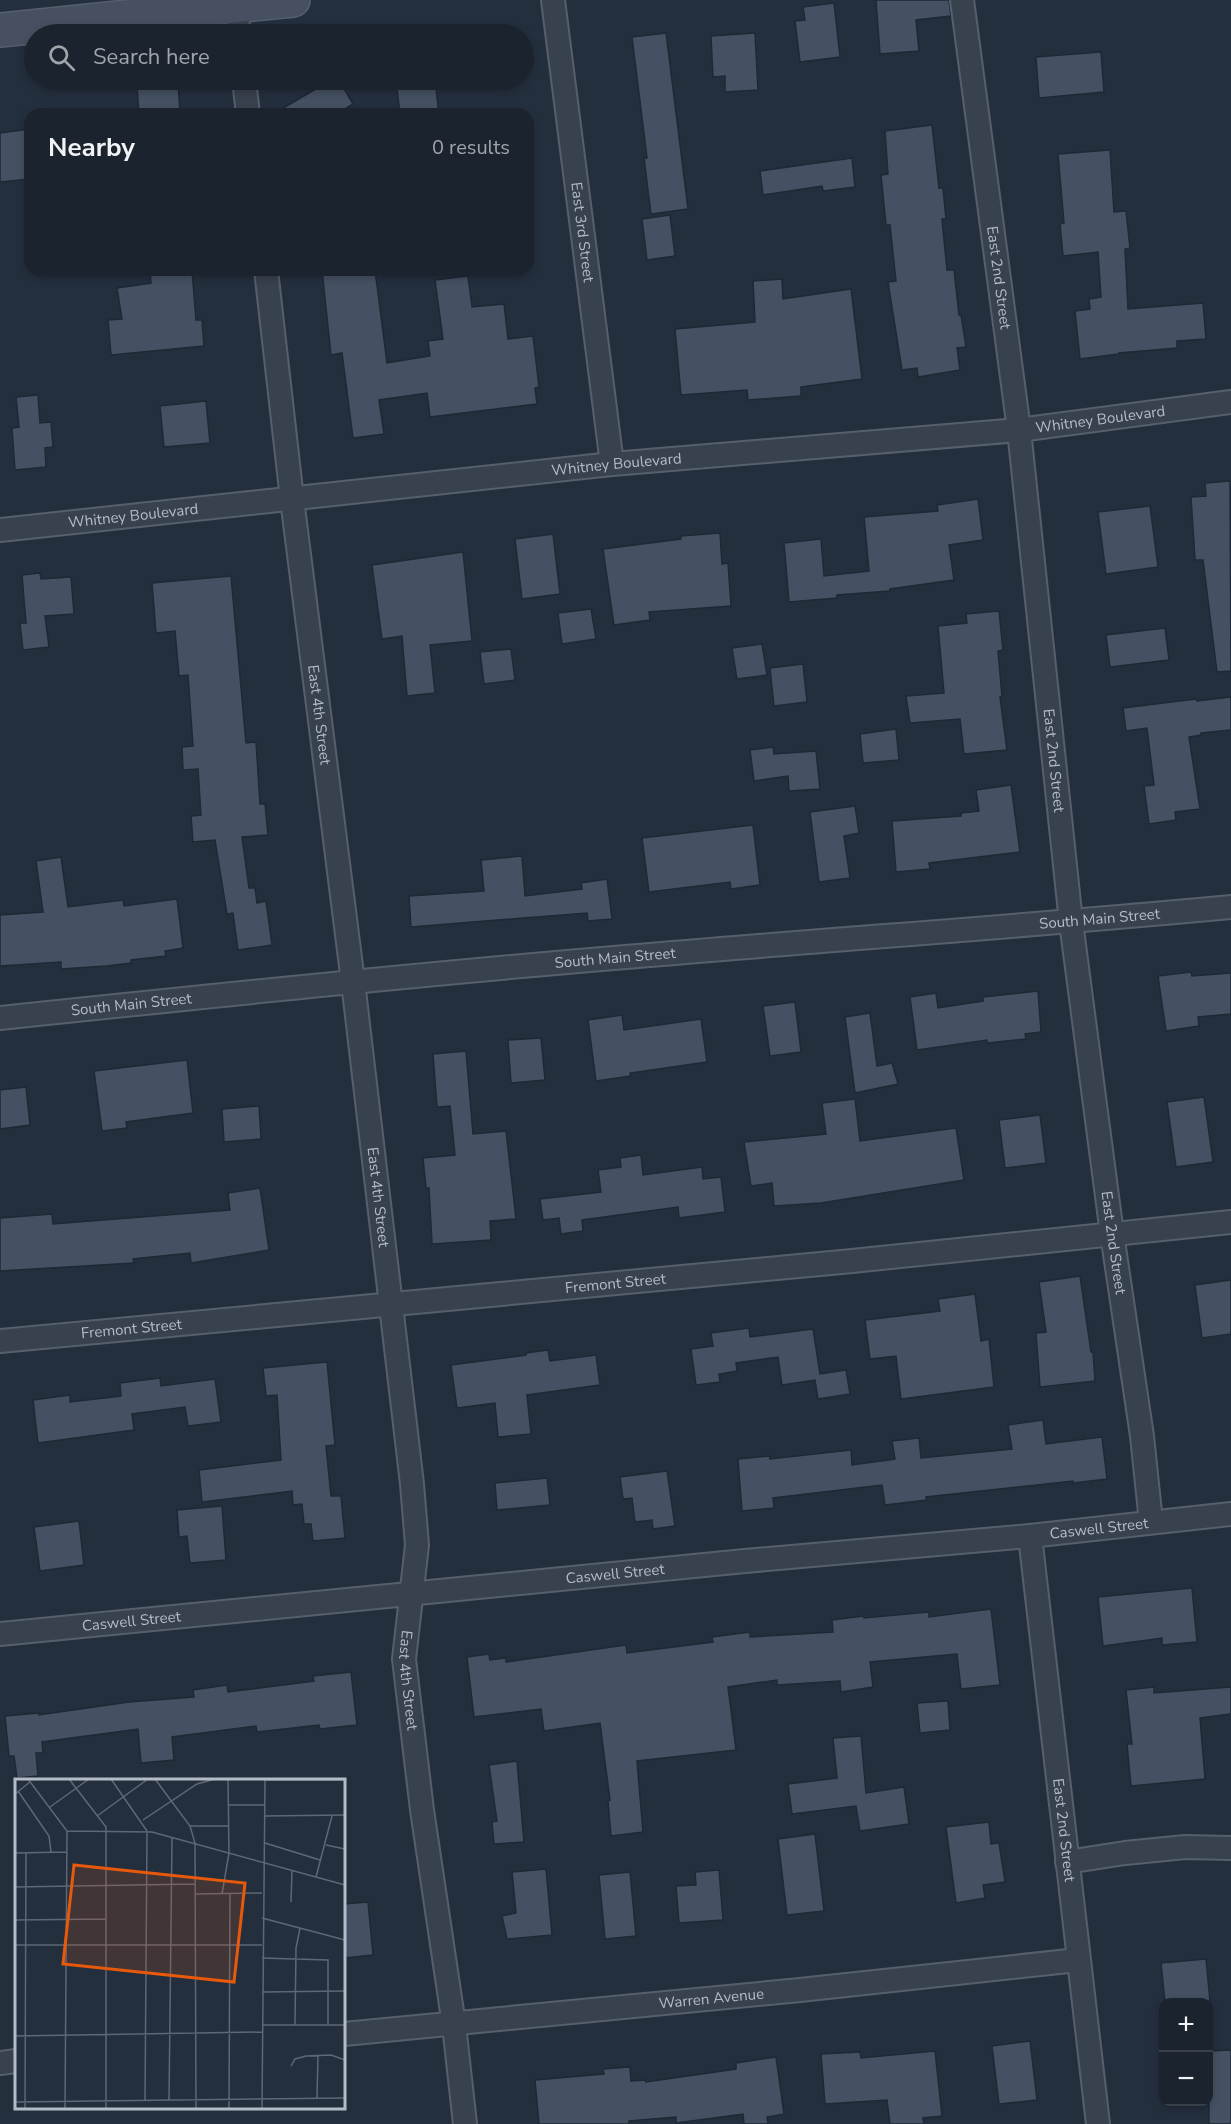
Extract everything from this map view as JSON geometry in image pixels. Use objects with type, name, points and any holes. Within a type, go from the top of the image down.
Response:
[{"type":"main road","points":[[84,24],[237,13],[293,0]]},
{"type":"main road","points":[[0,30],[24,28]]},
{"type":"street","name":"East 3rd Street","points":[[553,0],[612,464]]},
{"type":"street","name":"East 2nd Street","points":[[962,0],[1019,430],[1071,922],[1112,1234],[1142,1436],[1151,1521]]},
{"type":"street","points":[[245,90],[247,108]]},
{"type":"street","name":"East 4th Street","points":[[267,276],[412,1484],[417,1545],[404,1659],[422,1810],[454,2025],[465,2124]]},
{"type":"street","name":"Whitney Boulevard","points":[[0,530],[612,464],[1019,430],[1231,402]]},
{"type":"street","name":"South Main Street","points":[[0,1018],[353,982],[661,954],[1071,922],[1231,907]]},
{"type":"street","name":"Fremont Street","points":[[0,1341],[852,1261],[1231,1222]]},
{"type":"street","name":"Caswell Street","points":[[0,1634],[745,1560],[1030,1536],[1231,1514]]},
{"type":"street","name":"East 2nd Street","points":[[1030,1536],[1098,2124]]},
{"type":"street","points":[[1067,1862],[1185,1847],[1231,1848]]},
{"type":"street","name":"Warren Avenue","points":[[345,2034],[454,2025],[1078,1960]]},
{"type":"street","points":[[0,2063],[15,2061]]},
{"type":"building","points":[[876,0],[949,0],[951,16],[916,20],[919,51],[880,54]]},
{"type":"building","points":[[834,3],[840,57],[800,62],[795,21],[805,20],[803,7]]},
{"type":"building","points":[[666,33],[688,209],[651,214],[644,158],[647,158],[632,37]]},
{"type":"building","points":[[755,33],[758,90],[725,92],[725,76],[713,77],[711,36]]},
{"type":"building","points":[[1101,52],[1104,92],[1039,98],[1036,57]]},
{"type":"building","points":[[137,90],[178,90],[180,108],[139,108]]},
{"type":"building","points":[[314,90],[345,90],[353,104],[347,108],[283,108]]},
{"type":"building","points":[[397,90],[436,90],[438,108],[399,108]]},
{"type":"building","points":[[932,125],[939,188],[943,188],[946,219],[942,219],[947,270],[954,270],[959,315],[961,315],[966,347],[957,348],[960,370],[918,377],[917,368],[902,370],[888,282],[896,281],[890,225],[886,225],[881,175],[888,174],[885,131]]},
{"type":"building","points":[[24,130],[24,180],[0,182],[0,133]]},
{"type":"building","points":[[1110,150],[1114,212],[1126,211],[1130,248],[1125,249],[1128,309],[1203,303],[1206,339],[1177,341],[1177,348],[1080,359],[1075,311],[1090,309],[1089,299],[1101,297],[1098,252],[1063,256],[1060,224],[1064,223],[1058,154]]},
{"type":"building","points":[[852,158],[855,187],[823,191],[822,186],[763,195],[760,171]]},
{"type":"building","points":[[670,215],[675,256],[647,260],[642,219]]},
{"type":"building","points":[[150,276],[192,276],[196,320],[202,320],[204,346],[111,355],[108,320],[122,319],[117,288],[151,283]]},
{"type":"building","points":[[323,276],[376,276],[387,363],[430,356],[428,341],[443,339],[435,280],[468,276],[472,307],[504,304],[508,339],[533,336],[539,387],[535,388],[537,404],[430,417],[427,393],[379,400],[384,434],[353,438],[342,353],[331,355]]},
{"type":"building","points":[[782,279],[783,299],[851,289],[862,379],[801,387],[801,396],[748,400],[747,390],[681,395],[675,329],[755,322],[753,281]]},
{"type":"building","points":[[38,395],[40,423],[51,422],[53,447],[45,448],[46,467],[15,470],[12,428],[19,427],[16,397]]},
{"type":"building","points":[[206,401],[210,443],[164,447],[160,406]]},
{"type":"building","points":[[1230,481],[1231,671],[1217,672],[1203,560],[1195,560],[1191,497],[1206,496],[1205,483]]},
{"type":"building","points":[[978,499],[983,540],[949,545],[954,580],[890,589],[890,591],[789,602],[784,543],[821,539],[824,576],[869,571],[864,517],[938,511],[937,505]]},
{"type":"building","points":[[1150,506],[1158,567],[1106,574],[1098,512]]},
{"type":"building","points":[[720,533],[722,564],[728,563],[731,606],[649,612],[650,620],[614,625],[603,549],[681,539],[681,536]]},
{"type":"building","points":[[553,534],[560,594],[522,599],[515,539]]},
{"type":"building","points":[[463,552],[472,641],[430,645],[435,693],[407,696],[402,636],[382,639],[372,565]]},
{"type":"building","points":[[40,573],[41,579],[71,577],[74,614],[45,616],[49,647],[23,650],[20,623],[26,623],[22,575]]},
{"type":"building","points":[[231,576],[246,743],[256,742],[260,804],[265,804],[268,835],[242,837],[249,888],[255,888],[257,903],[266,901],[272,945],[238,950],[233,913],[227,914],[215,840],[193,842],[191,816],[201,815],[198,769],[183,770],[182,747],[193,746],[188,675],[179,676],[175,631],[156,633],[152,583]]},
{"type":"building","points":[[591,609],[596,639],[562,644],[558,613]]},
{"type":"building","points":[[999,611],[1003,650],[998,651],[1002,696],[1000,697],[1007,750],[964,754],[960,719],[910,723],[906,696],[944,693],[938,626],[967,623],[966,614]]},
{"type":"building","points":[[1165,628],[1169,660],[1110,667],[1106,635]]},
{"type":"building","points":[[762,644],[767,675],[737,679],[732,648]]},
{"type":"building","points":[[511,649],[515,680],[484,684],[480,652]]},
{"type":"building","points":[[803,664],[807,702],[774,706],[770,668]]},
{"type":"building","points":[[1231,697],[1231,730],[1201,733],[1201,735],[1189,737],[1200,809],[1175,812],[1176,820],[1149,824],[1144,786],[1154,785],[1147,728],[1126,731],[1123,708]]},
{"type":"building","points":[[896,729],[899,760],[863,763],[860,734]]},
{"type":"building","points":[[773,747],[774,754],[816,751],[820,789],[789,791],[788,776],[754,781],[750,750]]},
{"type":"building","points":[[1011,785],[1020,852],[929,863],[930,869],[896,872],[892,821],[961,816],[961,813],[979,811],[976,790]]},
{"type":"building","points":[[855,806],[859,833],[844,836],[850,878],[819,882],[810,812]]},
{"type":"building","points":[[753,825],[760,885],[731,889],[730,882],[649,892],[642,838]]},
{"type":"building","points":[[522,856],[525,896],[582,889],[581,883],[607,879],[612,919],[588,921],[587,913],[411,927],[409,896],[484,891],[481,860]]},
{"type":"building","points":[[61,857],[68,907],[123,900],[124,906],[177,899],[183,948],[165,951],[166,956],[131,960],[131,963],[106,966],[61,969],[61,962],[0,966],[0,915],[43,912],[36,861]]},
{"type":"building","points":[[1191,972],[1192,976],[1231,973],[1231,1014],[1198,1017],[1199,1026],[1166,1031],[1158,976]]},
{"type":"building","points":[[1038,991],[1041,1032],[1025,1034],[1026,1039],[987,1043],[987,1040],[917,1050],[910,997],[936,993],[938,1008],[983,1001],[983,997]]},
{"type":"building","points":[[795,1002],[801,1052],[770,1056],[763,1006]]},
{"type":"building","points":[[870,1013],[877,1066],[892,1063],[898,1084],[855,1093],[845,1017]]},
{"type":"building","points":[[622,1015],[624,1030],[701,1019],[707,1062],[630,1073],[631,1076],[596,1081],[588,1020]]},
{"type":"building","points":[[541,1038],[545,1080],[511,1083],[508,1040]]},
{"type":"building","points":[[466,1051],[473,1134],[506,1131],[516,1219],[490,1221],[491,1240],[432,1244],[429,1188],[426,1188],[423,1158],[455,1155],[450,1106],[437,1107],[433,1054]]},
{"type":"building","points":[[187,1060],[193,1113],[126,1122],[127,1128],[102,1131],[94,1071]]},
{"type":"building","points":[[26,1087],[30,1125],[0,1129],[0,1090]]},
{"type":"building","points":[[1204,1097],[1213,1162],[1176,1167],[1167,1102]]},
{"type":"building","points":[[855,1099],[860,1141],[956,1128],[964,1180],[821,1203],[774,1206],[772,1183],[751,1186],[744,1142],[826,1134],[822,1103]]},
{"type":"building","points":[[259,1106],[261,1139],[224,1142],[222,1109]]},
{"type":"building","points":[[1040,1115],[1046,1163],[1005,1168],[999,1120]]},
{"type":"building","points":[[641,1155],[643,1175],[702,1167],[703,1179],[721,1177],[725,1212],[679,1218],[678,1207],[582,1220],[583,1231],[561,1234],[559,1218],[543,1220],[540,1199],[601,1192],[598,1170],[621,1167],[620,1158]]},
{"type":"building","points":[[260,1188],[269,1250],[191,1263],[190,1253],[133,1259],[134,1263],[0,1271],[0,1218],[52,1214],[53,1224],[230,1210],[228,1193]]},
{"type":"building","points":[[1080,1276],[1091,1352],[1093,1352],[1095,1381],[1040,1387],[1036,1333],[1046,1332],[1039,1282]]},
{"type":"building","points":[[1231,1280],[1231,1334],[1202,1338],[1195,1285]]},
{"type":"building","points":[[975,1294],[981,1341],[989,1339],[994,1387],[901,1399],[896,1356],[870,1359],[865,1320],[940,1311],[938,1299]]},
{"type":"building","points":[[749,1328],[750,1337],[813,1329],[820,1374],[846,1370],[850,1394],[818,1399],[815,1380],[782,1385],[778,1357],[736,1363],[737,1371],[719,1374],[720,1382],[696,1385],[691,1349],[713,1346],[711,1333]]},
{"type":"building","points":[[548,1350],[550,1361],[596,1355],[600,1385],[527,1395],[531,1434],[498,1437],[495,1403],[457,1408],[451,1365]]},
{"type":"building","points":[[327,1362],[335,1445],[326,1446],[331,1496],[341,1496],[345,1538],[313,1541],[311,1524],[304,1524],[302,1504],[293,1505],[292,1491],[202,1502],[199,1470],[281,1460],[277,1395],[266,1396],[263,1368]]},
{"type":"building","points":[[160,1378],[161,1386],[215,1379],[221,1422],[188,1426],[185,1407],[132,1414],[134,1430],[38,1443],[33,1400],[70,1395],[70,1402],[121,1396],[120,1383]]},
{"type":"building","points":[[1043,1420],[1046,1444],[1102,1437],[1107,1479],[926,1497],[927,1500],[885,1505],[882,1485],[773,1498],[774,1508],[742,1511],[738,1459],[770,1456],[770,1459],[851,1450],[852,1465],[895,1459],[892,1441],[919,1438],[921,1458],[1012,1449],[1008,1425]]},
{"type":"building","points":[[667,1471],[675,1526],[653,1529],[652,1520],[635,1522],[632,1498],[623,1499],[620,1477]]},
{"type":"building","points":[[547,1478],[550,1505],[497,1510],[495,1483]]},
{"type":"building","points":[[222,1506],[226,1560],[190,1563],[187,1536],[179,1537],[177,1510]]},
{"type":"building","points":[[79,1521],[84,1565],[40,1571],[34,1527]]},
{"type":"building","points":[[1192,1588],[1197,1642],[1162,1645],[1162,1638],[1103,1646],[1098,1597]]},
{"type":"building","points":[[991,1609],[1000,1685],[961,1689],[957,1654],[870,1662],[873,1687],[841,1692],[840,1681],[777,1685],[777,1680],[728,1687],[736,1750],[637,1761],[643,1832],[611,1836],[608,1801],[610,1800],[600,1723],[544,1731],[541,1709],[474,1717],[467,1657],[489,1654],[490,1660],[506,1658],[506,1662],[626,1645],[627,1653],[713,1642],[712,1637],[750,1632],[750,1637],[833,1632],[832,1620],[864,1616],[864,1618],[929,1612],[929,1617]]},
{"type":"building","points":[[351,1672],[357,1725],[320,1729],[319,1725],[257,1732],[256,1726],[172,1737],[174,1760],[141,1763],[138,1729],[42,1742],[43,1753],[36,1753],[38,1776],[17,1778],[14,1756],[9,1756],[5,1716],[39,1713],[39,1715],[129,1702],[194,1697],[193,1690],[227,1685],[228,1692],[314,1681],[313,1676]]},
{"type":"building","points":[[1154,1687],[1154,1693],[1231,1687],[1231,1714],[1200,1718],[1205,1779],[1131,1786],[1127,1744],[1132,1744],[1126,1690]]},
{"type":"building","points":[[948,1701],[950,1730],[920,1733],[917,1703]]},
{"type":"building","points":[[861,1736],[866,1793],[904,1787],[909,1824],[860,1831],[856,1806],[792,1814],[788,1784],[837,1778],[833,1738]]},
{"type":"building","points":[[517,1761],[524,1842],[494,1844],[492,1822],[497,1821],[489,1765]]},
{"type":"building","points":[[989,1822],[991,1844],[999,1843],[1005,1882],[983,1885],[985,1898],[956,1903],[946,1827]]},
{"type":"building","points":[[815,1834],[824,1911],[787,1915],[778,1839]]},
{"type":"building","points":[[546,1869],[552,1935],[507,1939],[502,1916],[516,1913],[512,1872]]},
{"type":"building","points":[[719,1870],[723,1920],[679,1923],[676,1886],[696,1885],[695,1872]]},
{"type":"building","points":[[630,1872],[636,1936],[605,1939],[599,1875]]},
{"type":"building","points":[[368,1902],[373,1955],[345,1958],[345,1904]]},
{"type":"building","points":[[1206,1959],[1210,1998],[1165,1998],[1161,1963]]},
{"type":"building","points":[[1030,2041],[1037,2100],[999,2104],[992,2046]]},
{"type":"building","points":[[1231,2050],[1231,2124],[1209,2124],[1209,2106],[1213,2106],[1213,2051]]},
{"type":"building","points":[[935,2051],[942,2116],[923,2118],[924,2124],[890,2124],[887,2100],[825,2104],[821,2054],[860,2052],[861,2058]]},
{"type":"building","points":[[776,2057],[784,2114],[767,2117],[768,2124],[744,2124],[743,2114],[676,2123],[676,2117],[629,2121],[629,2124],[539,2124],[535,2080],[604,2074],[603,2069],[630,2067],[631,2081],[645,2080],[646,2082],[736,2069],[736,2063]]}]
